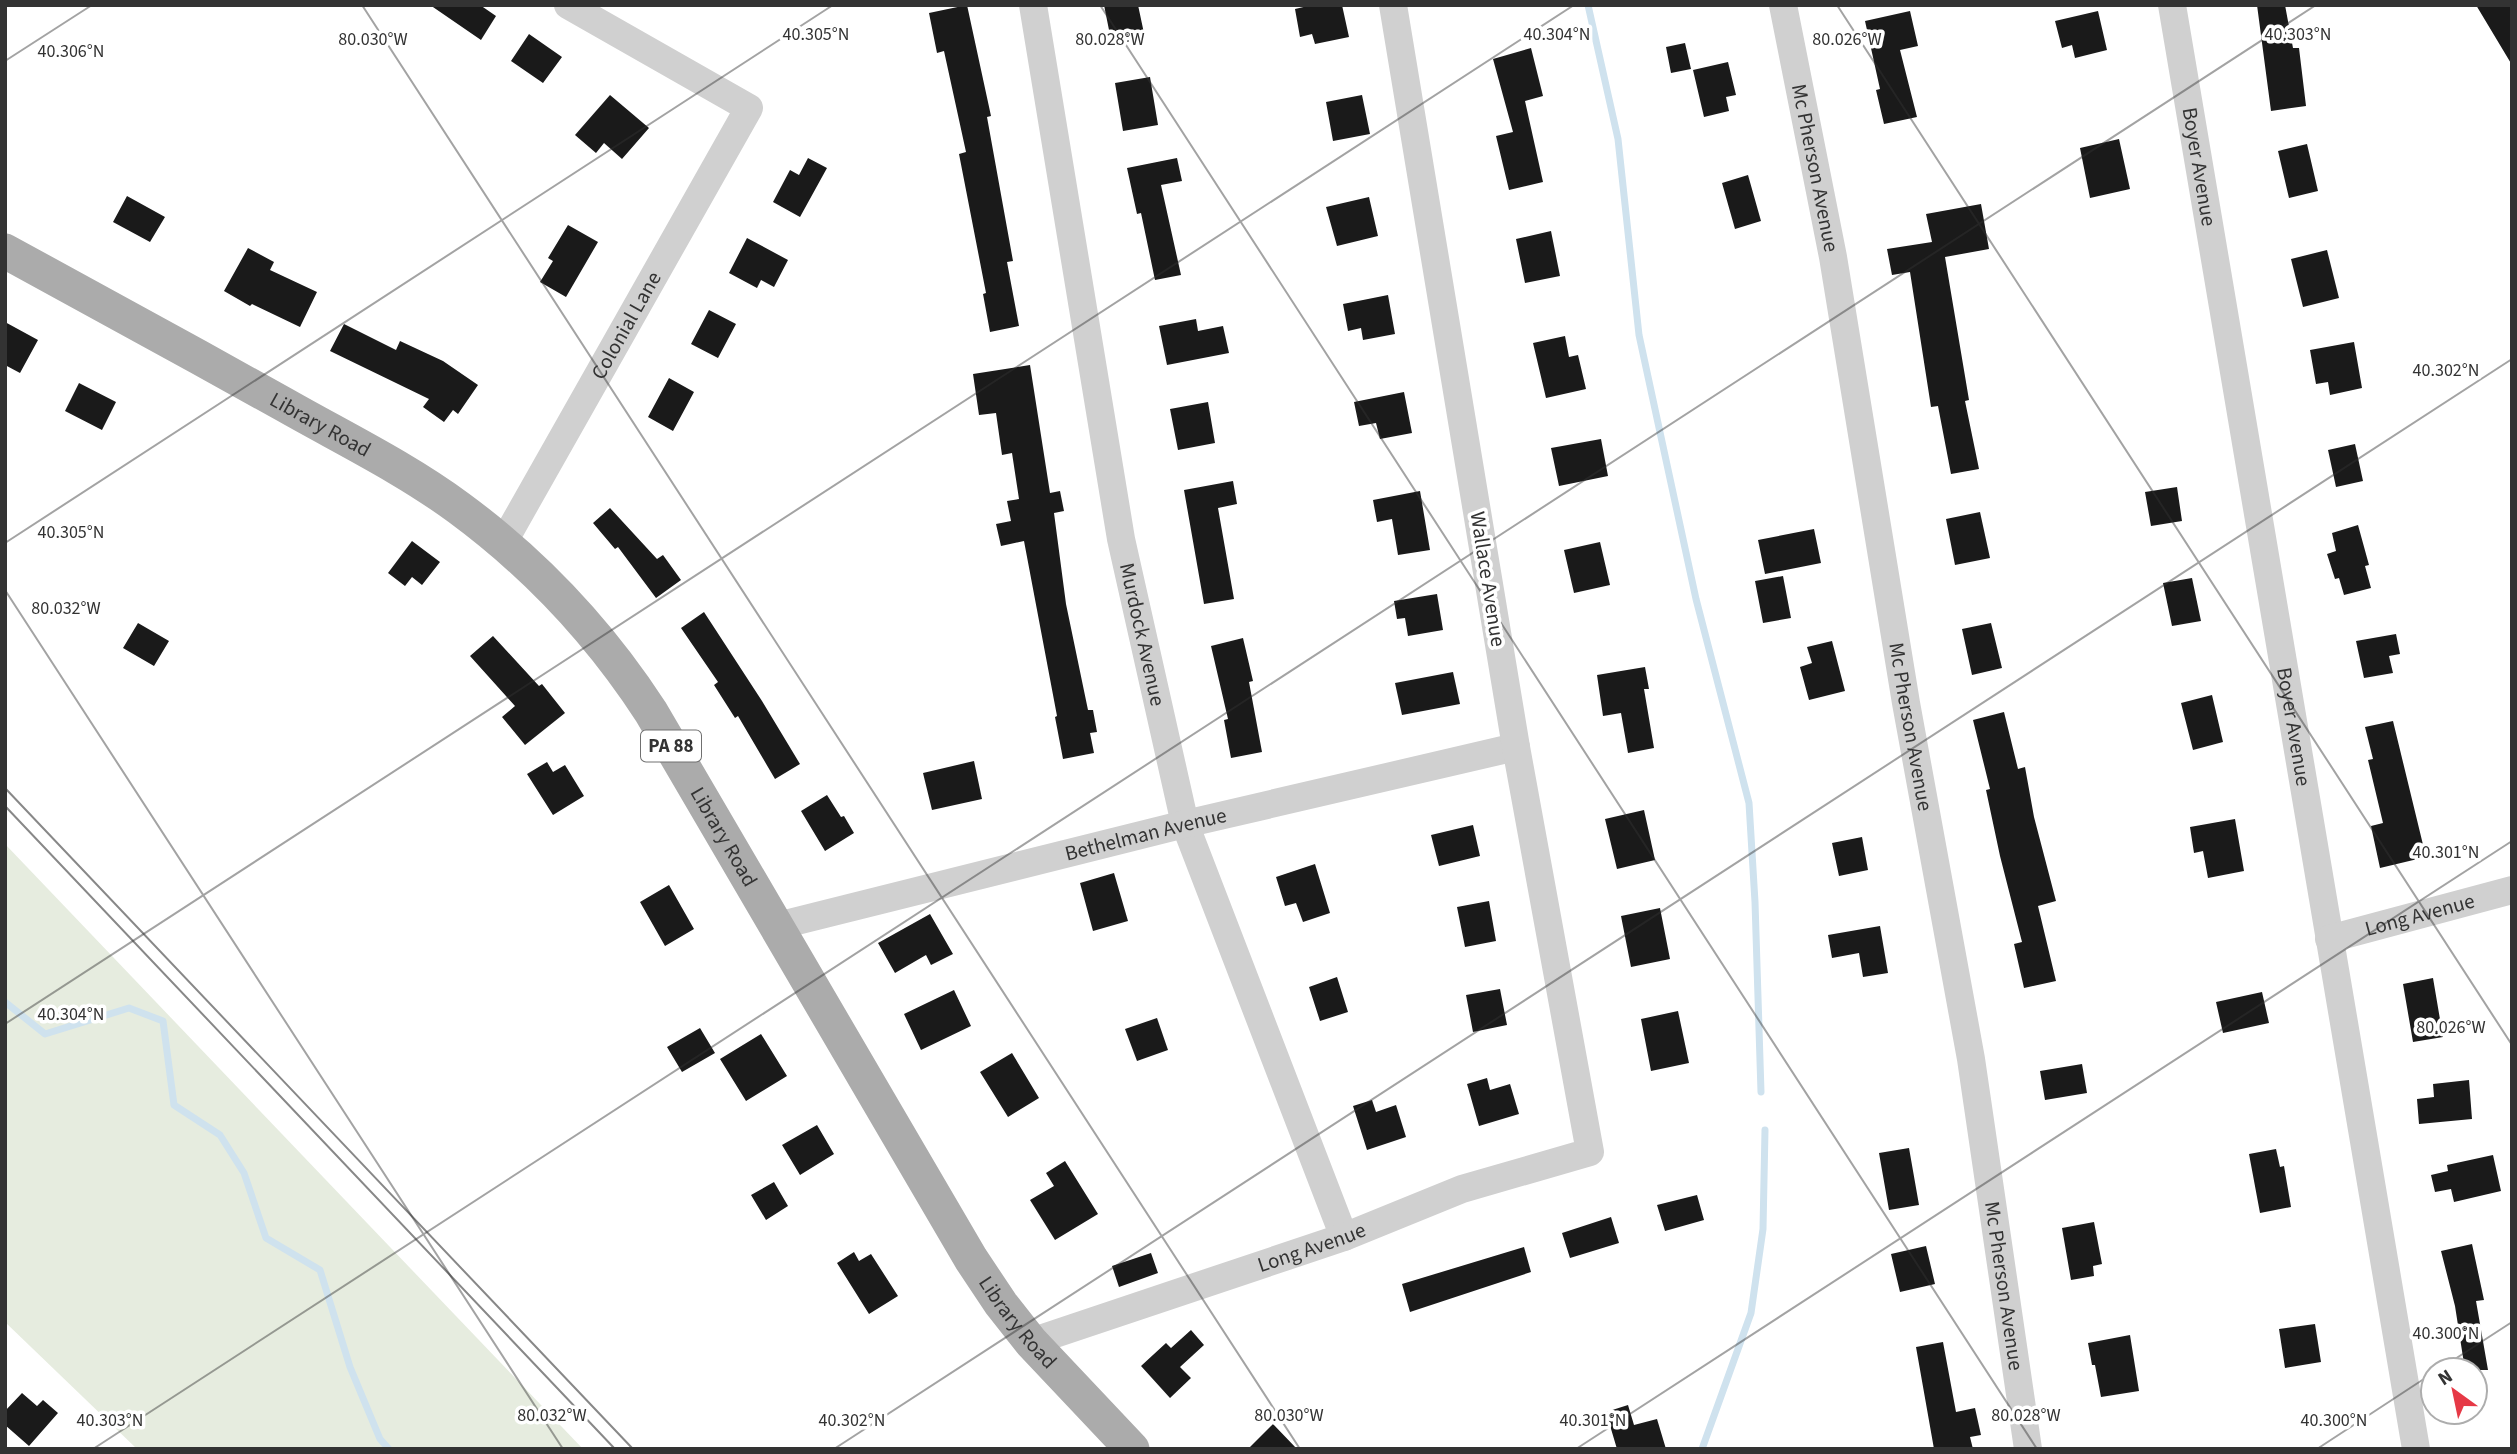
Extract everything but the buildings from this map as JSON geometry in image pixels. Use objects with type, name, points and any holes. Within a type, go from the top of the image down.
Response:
[{"type":"main road","name":"Library Road","points":[[5,251],[407,474],[458,507],[503,543],[569,605],[622,667],[651,712],[971,1259],[1001,1304],[1031,1342],[1132,1449]]},
{"type":"street","name":"Colonial Lane","points":[[503,543],[749,108],[568,5]]},
{"type":"street","name":"Murdock Avenue","points":[[1033,5],[1121,539],[1185,824],[1344,1237]]},
{"type":"street","name":"Wallace Avenue","points":[[1393,5],[1516,747],[1590,1152]]},
{"type":"street","name":"Mc Pherson Avenue","points":[[1783,5],[1833,257],[1906,703],[1971,1059],[2028,1449]]},
{"type":"street","name":"Boyer Avenue","points":[[2172,5],[2416,1449]]},
{"type":"street","name":"Bethelman Avenue","points":[[777,926],[1185,824],[1516,747]]},
{"type":"street","name":"Long Avenue","points":[[2329,939],[2512,890]]},
{"type":"street","name":"Long Avenue","points":[[1031,1342],[1344,1237],[1462,1189],[1590,1152]]},
{"type":"shaded area","points":[[5,844],[583,1449],[137,1449],[5,1322]]},
{"type":"waterway","points":[[1588,5],[1618,139],[1639,335],[1696,599],[1749,803],[1761,1092]]},
{"type":"waterway","points":[[5,1002],[45,1034],[129,1008],[163,1021],[174,1105],[220,1135],[244,1173],[266,1238],[320,1270],[350,1367],[380,1439],[389,1449]]},
{"type":"waterway","points":[[1702,1449],[1751,1313],[1763,1229],[1765,1130]]},
{"type":"tram line","points":[[5,788],[633,1449]]},
{"type":"tram line","points":[[5,806],[615,1449]]}]
